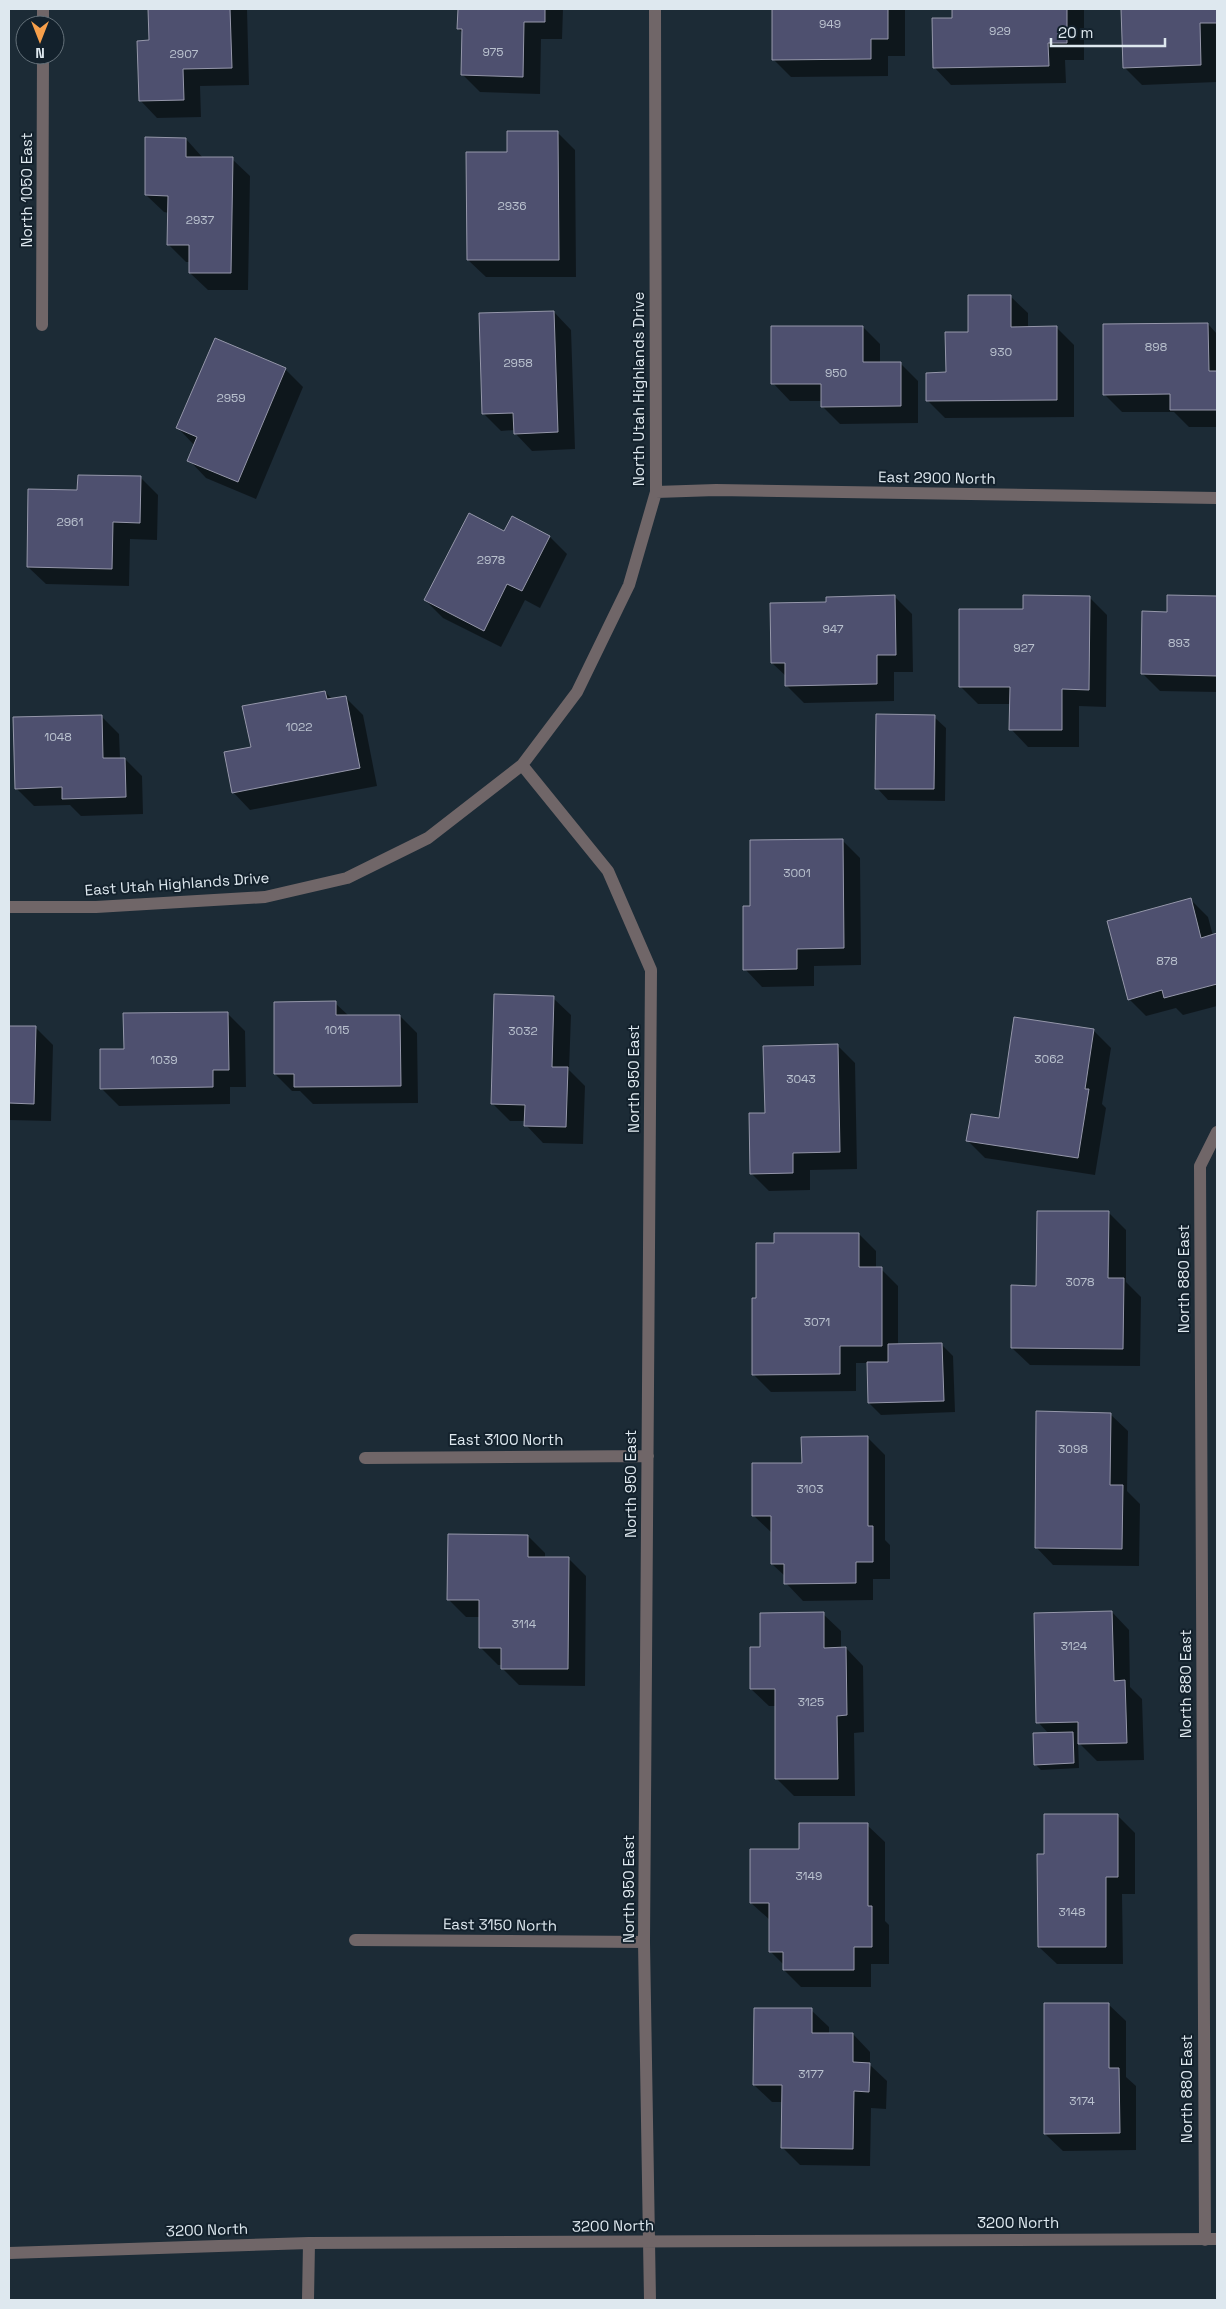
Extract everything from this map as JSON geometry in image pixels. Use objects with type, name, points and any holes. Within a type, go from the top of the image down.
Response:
[{"type":"street","name":"North Utah Highlands Drive","points":[[522,765],[582,683],[629,584],[656,492],[655,9]]},
{"type":"street","name":"North 1050 East","points":[[42,325],[43,65]]},
{"type":"street","name":"East 2900 North","points":[[656,492],[716,490],[1217,498]]},
{"type":"street","name":"East Utah Highlands Drive","points":[[9,907],[96,907],[265,897],[347,878],[428,838],[522,765]]},
{"type":"street","name":"North 950 East","points":[[522,765],[608,871],[651,970],[644,1942],[650,2300]]},
{"type":"street","name":"North 880 East","points":[[1211,2240],[1200,1166],[1217,1132]]},
{"type":"street","name":"East 3100 North","points":[[365,1458],[648,1456]]},
{"type":"street","name":"East 3150 North","points":[[355,1940],[644,1942]]},
{"type":"street","name":"3200 North","points":[[9,2253],[309,2243],[1211,2240]]},
{"type":"street","points":[[308,2300],[309,2243]]},
{"type":"building","points":[[148,9],[230,9],[232,68],[183,69],[184,100],[139,101],[137,41],[149,40]]},
{"type":"building","points":[[458,9],[545,9],[545,22],[524,22],[523,77],[461,75],[462,29],[457,29]]},
{"type":"building","points":[[772,9],[888,9],[888,39],[871,39],[871,59],[772,60]]},
{"type":"building","points":[[952,9],[1067,9],[1067,43],[1048,43],[1049,66],[933,68],[932,18],[952,18]]},
{"type":"building","points":[[1121,9],[1217,9],[1217,23],[1200,23],[1201,65],[1123,68]]},
{"type":"building","points":[[507,131],[558,131],[559,260],[467,260],[466,152],[507,152]]},
{"type":"building","points":[[145,137],[186,138],[186,157],[233,157],[231,273],[189,273],[189,245],[167,245],[168,196],[145,195]]},
{"type":"building","points":[[968,295],[1011,295],[1011,327],[1057,326],[1057,400],[926,401],[926,373],[946,372],[945,332],[968,332]]},
{"type":"building","points":[[554,311],[558,432],[514,434],[513,413],[482,414],[479,313]]},
{"type":"building","points":[[1208,323],[1209,371],[1217,371],[1217,410],[1170,410],[1170,394],[1103,395],[1103,324]]},
{"type":"building","points":[[771,326],[863,326],[863,362],[901,362],[901,406],[821,407],[821,384],[771,384]]},
{"type":"building","points":[[215,338],[286,368],[238,482],[187,461],[197,437],[176,428]]},
{"type":"building","points":[[78,475],[141,476],[140,523],[113,522],[112,569],[27,567],[28,489],[77,490]]},
{"type":"building","points":[[469,513],[504,531],[512,516],[550,536],[522,591],[507,584],[484,631],[424,600]]},
{"type":"building","points":[[895,595],[896,655],[877,655],[877,684],[785,686],[785,663],[771,663],[770,603],[826,602],[826,597]]},
{"type":"building","points":[[1023,595],[1090,596],[1089,690],[1062,689],[1062,730],[1009,730],[1010,687],[959,687],[959,609],[1023,609]]},
{"type":"building","points":[[1167,595],[1217,596],[1217,676],[1141,674],[1142,611],[1167,612]]},
{"type":"building","points":[[325,691],[327,699],[346,696],[360,768],[232,793],[224,752],[251,747],[242,706]]},
{"type":"building","points":[[876,714],[935,715],[934,789],[875,789]]},
{"type":"building","points":[[102,715],[103,758],[125,758],[126,797],[62,799],[62,787],[15,789],[13,717]]},
{"type":"building","points":[[843,839],[844,948],[797,949],[797,969],[743,970],[743,906],[750,906],[750,840]]},
{"type":"building","points":[[1191,898],[1201,938],[1217,933],[1217,984],[1164,998],[1162,990],[1128,1000],[1107,921]]},
{"type":"building","points":[[494,994],[554,996],[552,1067],[568,1067],[566,1127],[524,1126],[525,1105],[491,1104]]},
{"type":"building","points":[[336,1001],[336,1015],[400,1015],[401,1086],[294,1087],[294,1074],[274,1074],[274,1002]]},
{"type":"building","points":[[228,1012],[229,1070],[213,1070],[213,1087],[100,1089],[100,1049],[124,1049],[123,1013]]},
{"type":"building","points":[[1014,1017],[1094,1029],[1085,1089],[1089,1089],[1078,1158],[966,1141],[971,1114],[999,1118]]},
{"type":"building","points":[[9,1026],[36,1026],[34,1104],[9,1103]]},
{"type":"building","points":[[838,1044],[840,1152],[793,1153],[793,1173],[750,1174],[749,1113],[765,1113],[763,1046]]},
{"type":"building","points":[[1037,1211],[1109,1211],[1108,1278],[1124,1278],[1123,1349],[1011,1348],[1011,1285],[1036,1286]]},
{"type":"building","points":[[774,1233],[859,1233],[859,1267],[882,1267],[882,1346],[840,1346],[840,1374],[752,1375],[752,1298],[756,1298],[756,1243],[774,1243]]},
{"type":"building","points":[[942,1343],[944,1401],[868,1403],[867,1362],[888,1362],[888,1344]]},
{"type":"building","points":[[1036,1411],[1111,1413],[1110,1485],[1123,1485],[1122,1549],[1035,1548]]},
{"type":"building","points":[[868,1436],[868,1526],[873,1526],[873,1562],[856,1562],[856,1583],[784,1584],[784,1564],[771,1564],[771,1516],[752,1516],[752,1463],[802,1463],[801,1437]]},
{"type":"building","points":[[448,1534],[528,1535],[528,1557],[569,1557],[568,1669],[501,1669],[501,1648],[479,1648],[479,1600],[447,1600]]},
{"type":"building","points":[[1112,1611],[1114,1681],[1125,1680],[1127,1743],[1078,1744],[1078,1722],[1036,1723],[1034,1613]]},
{"type":"building","points":[[824,1612],[824,1648],[846,1647],[847,1715],[837,1716],[838,1779],[775,1779],[775,1689],[750,1689],[750,1647],[760,1647],[760,1613]]},
{"type":"building","points":[[1073,1732],[1074,1763],[1034,1765],[1033,1733]]},
{"type":"building","points":[[1044,1814],[1118,1814],[1118,1877],[1106,1877],[1106,1947],[1038,1947],[1037,1854],[1044,1854]]},
{"type":"building","points":[[799,1823],[868,1823],[868,1906],[872,1906],[872,1947],[854,1947],[854,1970],[783,1970],[783,1952],[769,1952],[769,1903],[750,1903],[750,1849],[799,1849]]},
{"type":"building","points":[[1044,2003],[1109,2003],[1109,2068],[1119,2068],[1120,2133],[1044,2134]]},
{"type":"building","points":[[754,2008],[812,2008],[812,2033],[853,2033],[853,2062],[870,2063],[869,2092],[854,2091],[853,2149],[781,2148],[782,2085],[753,2085]]}]
